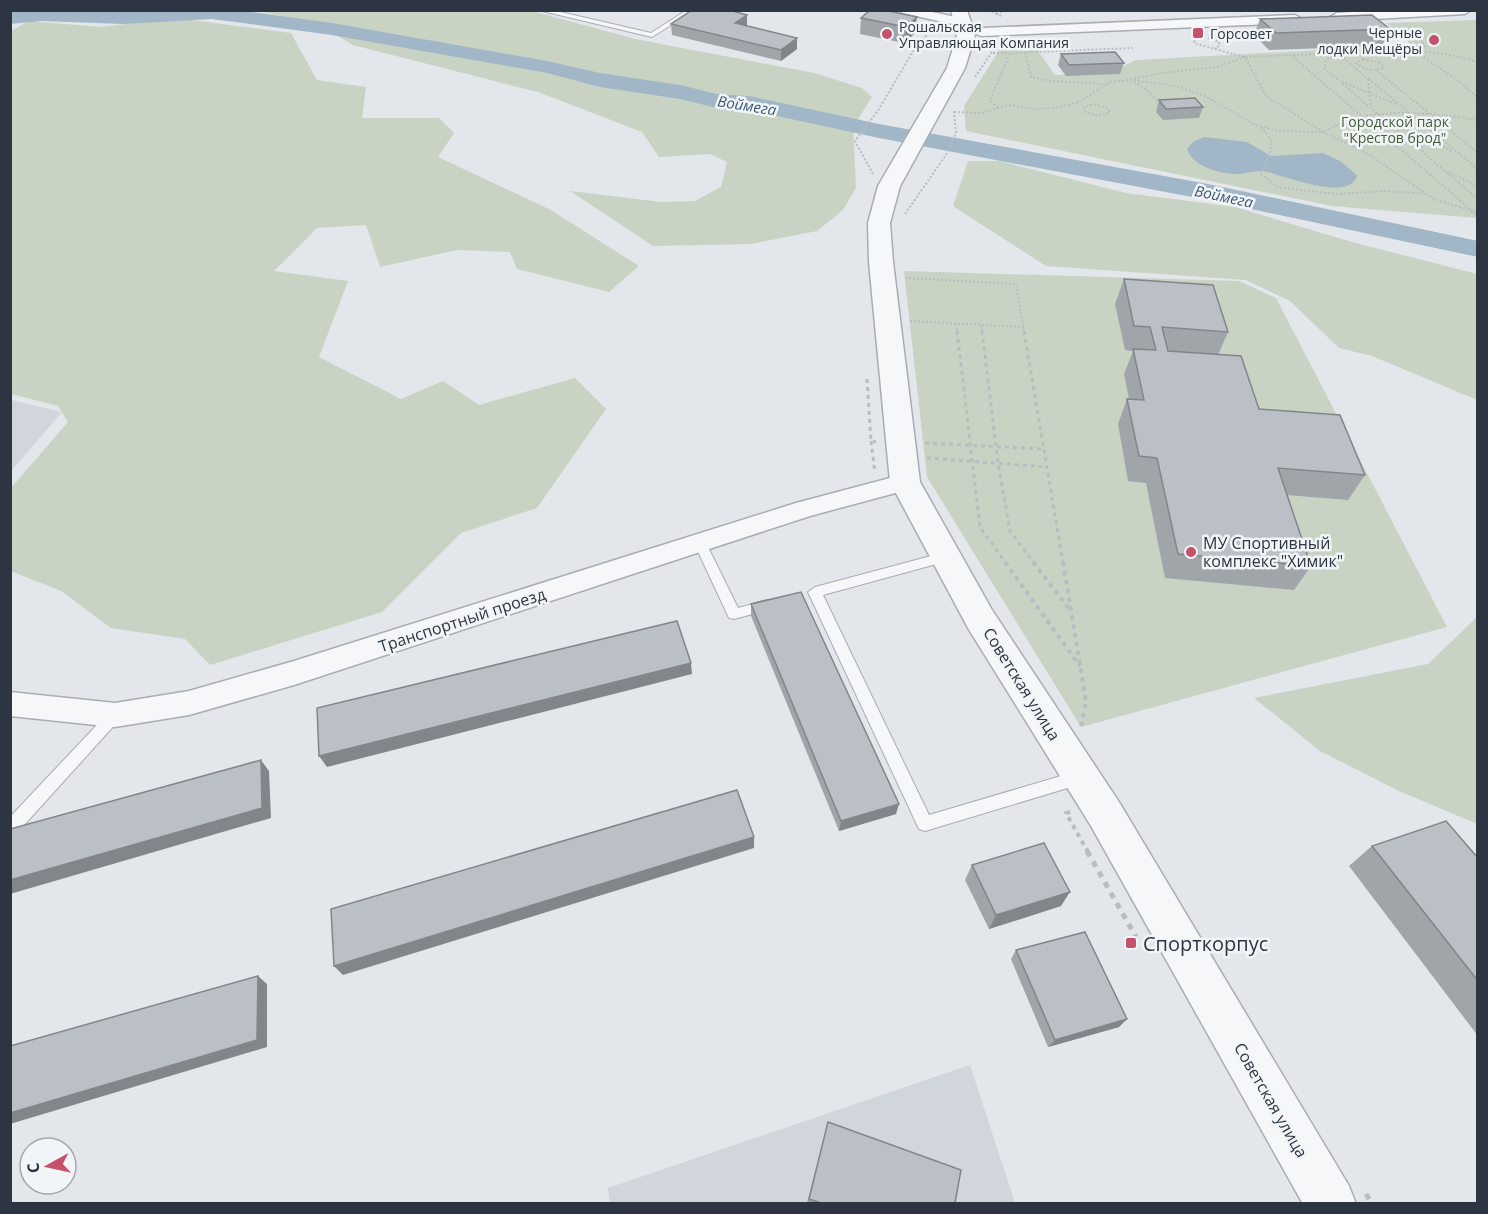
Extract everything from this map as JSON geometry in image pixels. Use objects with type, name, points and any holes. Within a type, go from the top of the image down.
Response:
[{"type":"street","points":[[907,10],[967,25],[1006,31],[1465,10]]},
{"type":"street","name":"Советская улица","points":[[967,25],[956,68],[889,186],[879,223],[901,476],[980,619],[1081,777],[1331,1203]]},
{"type":"street","name":"Транспортный проезд","points":[[10,704],[115,715],[189,704],[294,673],[700,543],[901,476]]},
{"type":"lane","points":[[541,10],[652,35],[692,10]]},
{"type":"lane","points":[[700,543],[734,614],[785,600]]},
{"type":"lane","points":[[946,557],[810,593],[925,824],[1081,777]]},
{"type":"lane","points":[[10,829],[115,715]]},
{"type":"path","points":[[988,10],[997,14]]},
{"type":"path","points":[[1354,16],[1394,47],[1404,47],[1409,51]]},
{"type":"path","points":[[855,141],[879,109],[916,46],[940,22],[941,17]]},
{"type":"path","points":[[1214,48],[1219,44],[1216,41],[1202,38],[1195,40],[1199,46],[1245,57],[1409,51],[1425,46],[1410,26],[1420,25]]},
{"type":"path","points":[[1398,30],[1421,38]]},
{"type":"path","points":[[974,79],[1006,31]]},
{"type":"path","points":[[993,53],[1133,48]]},
{"type":"path","points":[[1414,50],[1446,54],[1478,62]]},
{"type":"path","points":[[1414,50],[1460,82],[1478,98]]},
{"type":"path","points":[[1025,52],[1031,76],[1050,81],[1106,84],[1161,73],[1217,67],[1245,57]]},
{"type":"path","points":[[998,108],[990,99],[1010,53]]},
{"type":"path","points":[[1337,53],[1478,169]]},
{"type":"path","points":[[1337,53],[1326,60],[1324,68],[1478,199]]},
{"type":"path","points":[[1355,53],[1363,59]]},
{"type":"path","points":[[1292,56],[1476,214]]},
{"type":"path","points":[[1245,57],[1262,92],[1272,103],[1368,154],[1428,195],[1476,214]]},
{"type":"path","points":[[1374,60],[1384,66],[1383,69],[1376,70],[1357,65],[1357,61],[1374,60]]},
{"type":"path","points":[[1376,70],[1478,153]]},
{"type":"path","points":[[1368,79],[1371,108]]},
{"type":"path","points":[[1131,80],[1147,90],[1160,103]]},
{"type":"path","points":[[1131,80],[1176,86],[1203,95],[1260,126],[1278,131],[1323,132],[1337,124],[1379,115],[1429,114],[1478,120]]},
{"type":"path","points":[[1339,80],[1401,106]]},
{"type":"path","points":[[954,112],[982,112],[1008,105],[1038,109],[1060,107],[1083,99],[1106,84]]},
{"type":"path","points":[[1083,99],[1107,108],[1110,112],[1099,116],[1088,114],[1083,110],[1086,106],[1094,104]]},
{"type":"path","points":[[903,217],[946,155],[956,133],[954,104]]},
{"type":"path","points":[[1413,116],[1423,153]]},
{"type":"path","points":[[1384,120],[1459,154]]},
{"type":"path","points":[[1260,126],[1271,139],[1270,152],[1261,174],[1278,187],[1335,194],[1386,191],[1428,195]]},
{"type":"path","points":[[1474,166],[1478,176]]},
{"type":"path","points":[[1443,170],[1478,186]]},
{"type":"path","points":[[903,286],[902,278],[1016,284],[1086,701],[1079,731]]},
{"type":"path","points":[[906,314],[907,332]]},
{"type":"path","points":[[906,321],[1024,327]]},
{"type":"path","points":[[956,324],[980,527],[1080,667]]},
{"type":"path","points":[[981,325],[998,463],[1010,531],[1071,611]]},
{"type":"path","points":[[871,441],[901,476],[973,461],[1047,467]]},
{"type":"path","points":[[918,442],[1044,450]]},
{"type":"path","points":[[1365,1194],[1372,1203]]},
{"type":"shaded area","points":[[11,400],[62,412],[11,471]]},
{"type":"shaded area","points":[[970,1065],[1015,1203],[610,1204],[608,1188]]},
{"type":"green space","points":[[256,11],[532,11],[635,39],[814,73],[862,88],[872,97],[853,127],[856,188],[843,210],[817,231],[751,244],[653,246],[570,191],[661,202],[695,201],[721,187],[727,162],[710,154],[659,157],[642,132],[538,92],[353,45],[314,22]]},
{"type":"green space","points":[[177,18],[291,33],[317,80],[366,87],[362,118],[439,118],[454,133],[438,157],[551,210],[639,266],[609,292],[517,269],[510,252],[457,250],[380,267],[366,225],[317,228],[274,271],[348,281],[319,357],[401,399],[443,381],[479,405],[575,378],[606,409],[537,508],[461,533],[382,612],[210,665],[185,639],[111,628],[61,591],[11,571],[11,488],[68,422],[58,406],[11,394],[11,31],[29,21],[101,27]]},
{"type":"green space","name":"Городской парк \"Крестов брод\"","points":[[1477,20],[1477,218],[1332,206],[966,131],[964,106],[1005,41],[1031,41],[1055,75],[1109,73],[1136,60],[1412,45],[1386,23]]},
{"type":"green space","points":[[968,161],[999,161],[1126,193],[1235,207],[1352,242],[1477,274],[1477,400],[1372,356],[1339,348],[1290,301],[1246,280],[1046,266],[953,206]]},
{"type":"green space","name":"МУ Спортивный комплекс \"Химик\"","points":[[904,271],[1239,281],[1276,298],[1447,627],[1081,727],[927,477]]},
{"type":"green space","points":[[1477,617],[1477,824],[1397,790],[1320,751],[1254,698],[1428,664]]},
{"type":"water","points":[[1204,137],[1247,142],[1271,156],[1323,153],[1340,161],[1357,175],[1352,183],[1343,187],[1331,187],[1316,186],[1264,171],[1224,173],[1201,165],[1190,155],[1187,149],[1193,142]]},
{"type":"building","points":[[692,10],[729,10],[747,15],[735,23],[797,38],[781,50],[671,24]]},
{"type":"building","points":[[870,10],[884,10],[917,17],[906,27],[861,18]]},
{"type":"building","points":[[1372,15],[1390,29],[1276,33],[1260,19]]},
{"type":"building","points":[[1115,52],[1124,63],[1069,65],[1061,54]]},
{"type":"building","points":[[1195,98],[1203,107],[1166,109],[1159,100]]},
{"type":"building","points":[[1124,279],[1213,285],[1228,332],[1162,327],[1168,351],[1241,356],[1259,409],[1340,415],[1365,475],[1278,468],[1311,566],[1178,554],[1157,458],[1139,456],[1127,399],[1144,400],[1133,349],[1156,350],[1150,327],[1134,326]]},
{"type":"building","points":[[801,592],[899,804],[841,821],[751,604]]},
{"type":"building","points":[[677,621],[691,663],[319,756],[317,708]]},
{"type":"building","points":[[261,760],[262,808],[10,880],[10,829]]},
{"type":"building","points":[[737,790],[754,837],[334,966],[331,909]]},
{"type":"building","points":[[1446,821],[1478,858],[1478,981],[1372,846]]},
{"type":"building","points":[[1044,843],[1070,892],[996,915],[972,865]]},
{"type":"building","points":[[1085,932],[1127,1019],[1055,1040],[1016,950]]},
{"type":"building","points":[[258,976],[257,1040],[10,1113],[10,1046]]},
{"type":"building","points":[[828,1122],[961,1170],[955,1203],[821,1203],[809,1199]]},
{"type":"waterway","name":"Воймега","points":[[10,18],[41,15],[124,18],[212,13],[332,29],[547,67],[600,80],[680,92],[717,101],[749,103],[879,131],[1208,192],[1478,249]]},
{"type":"place","name":"Горсовет","points":[[1198,33]]},
{"type":"place","name":"Рошальская Управляющая Компания","points":[[887,34]]},
{"type":"place","name":"Черные лодки Мещёры","points":[[1434,40]]},
{"type":"place","name":"МУ Спортивный комплекс \"Химик\"","points":[[1191,552]]},
{"type":"place","name":"Спорткорпус","points":[[1131,943]]}]
